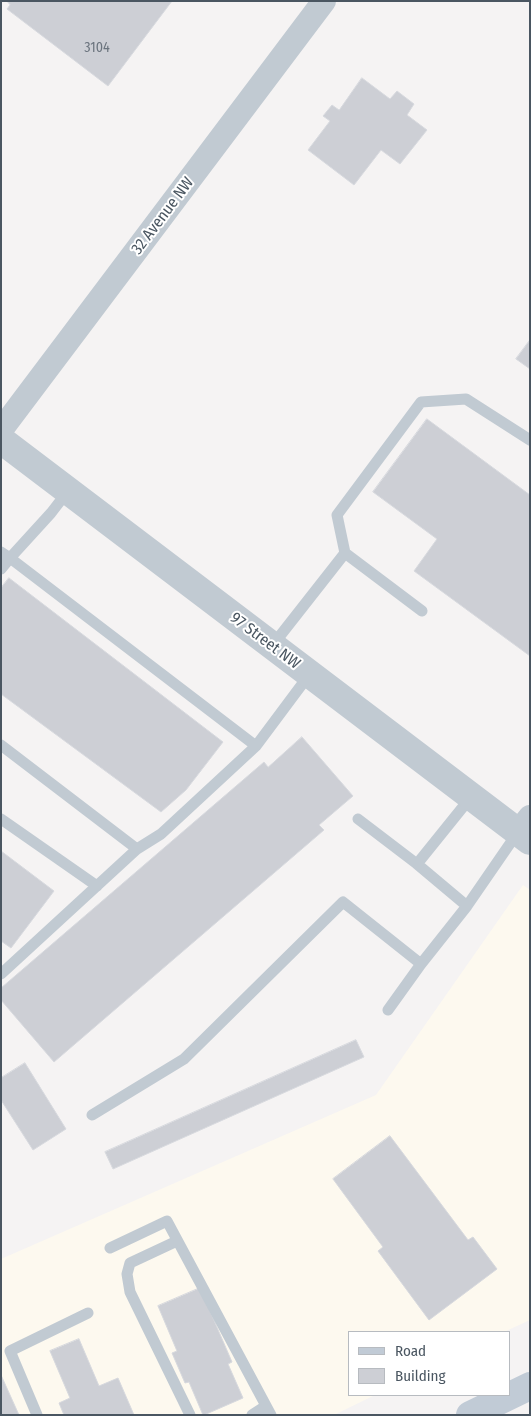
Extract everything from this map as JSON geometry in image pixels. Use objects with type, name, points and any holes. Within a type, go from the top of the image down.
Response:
[{"type":"main road","points":[[511,1395],[530,1386]]},
{"type":"main road","points":[[470,1415],[509,1396]]},
{"type":"street","name":"32 Avenue NW","points":[[1,430],[324,1]]},
{"type":"street","name":"97 Street NW","points":[[1,440],[471,797],[526,830]]},
{"type":"lane","points":[[422,611],[345,553],[337,514],[421,402],[466,399],[530,440]]},
{"type":"lane","points":[[1,569],[6,555],[51,513],[68,491]]},
{"type":"lane","points":[[272,646],[345,553]]},
{"type":"lane","points":[[6,555],[256,746]]},
{"type":"lane","points":[[1,974],[137,849],[161,834],[256,746],[309,674]]},
{"type":"lane","points":[[1,745],[137,849]]},
{"type":"lane","points":[[417,864],[471,797]]},
{"type":"lane","points":[[1,819],[97,886]]},
{"type":"lane","points":[[358,819],[417,864],[466,906]]},
{"type":"lane","points":[[388,1010],[421,964],[526,830]]},
{"type":"lane","points":[[92,1115],[184,1059],[343,902],[421,964]]},
{"type":"lane","points":[[110,1248],[167,1221],[269,1410],[252,1415]]},
{"type":"lane","points":[[178,1240],[130,1263],[127,1274],[130,1292],[190,1415]]},
{"type":"lane","points":[[37,1415],[10,1351],[88,1313]]},
{"type":"shaded area","points":[[523,885],[530,890],[530,1320],[506,1331],[348,1331],[348,1396],[373,1396],[334,1415],[1,1415],[1,1259],[376,1095]]},
{"type":"building","points":[[7,1],[172,1],[108,86],[7,9],[10,5]]},
{"type":"building","points":[[362,78],[390,99],[397,91],[414,104],[407,115],[427,130],[400,164],[381,150],[354,185],[308,150],[330,121],[323,116],[332,105],[339,110]]},
{"type":"building","points":[[530,340],[530,369],[516,359]]},
{"type":"building","points":[[427,419],[530,495],[530,656],[414,571],[437,539],[373,492]]},
{"type":"building","points":[[9,578],[223,742],[186,790],[161,812],[1,694],[1,588]]},
{"type":"building","points":[[302,737],[353,796],[319,825],[324,830],[54,1062],[1,1000],[1,988],[264,762],[268,767]]},
{"type":"building","points":[[1,851],[54,891],[11,948],[1,941]]},
{"type":"building","points":[[356,1040],[364,1057],[113,1169],[105,1152]]},
{"type":"building","points":[[25,1063],[66,1129],[33,1150],[1,1100],[1,1078]]},
{"type":"building","points":[[390,1136],[468,1240],[473,1237],[497,1269],[429,1320],[378,1251],[383,1247],[333,1179]]},
{"type":"building","points":[[200,1288],[232,1362],[228,1364],[243,1398],[204,1415],[189,1382],[185,1383],[172,1353],[177,1351],[158,1306]]},
{"type":"building","points":[[79,1339],[99,1386],[118,1378],[134,1415],[64,1415],[59,1403],[70,1398],[50,1351]]},
{"type":"building","points":[[1,1375],[19,1415],[1,1415]]}]
